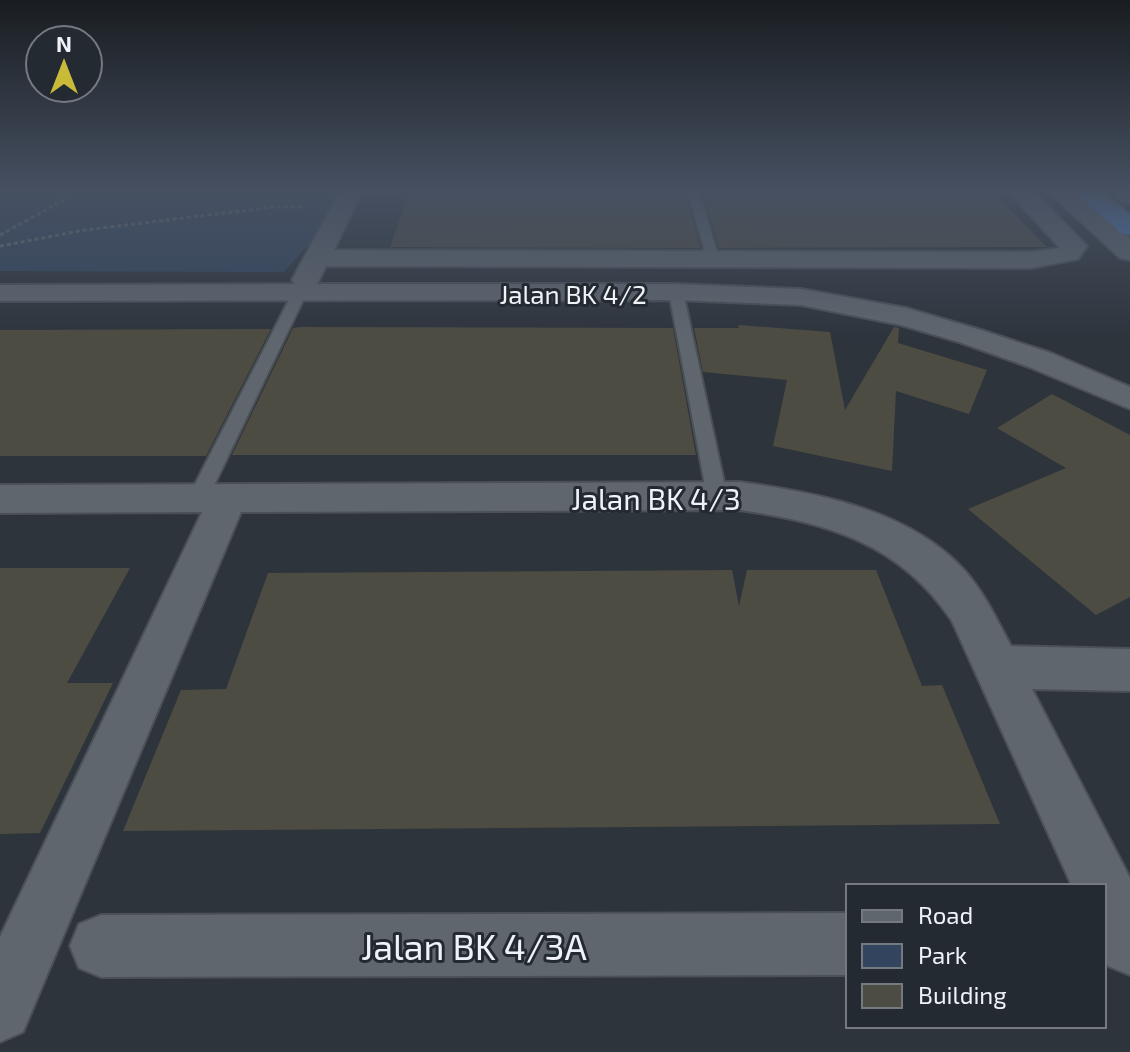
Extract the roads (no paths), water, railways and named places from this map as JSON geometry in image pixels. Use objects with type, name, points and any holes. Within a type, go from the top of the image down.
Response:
[{"type":"street","points":[[299,294],[326,240]]},
{"type":"street","points":[[317,258],[1031,260],[1069,254],[1074,246],[1070,240]]},
{"type":"street","name":"Jalan BK 4/2","points":[[0,293],[676,292],[801,297],[906,317],[1040,360],[1130,399]]},
{"type":"street","name":"Jalan BK 4/3","points":[[0,499],[717,496],[798,504],[849,519],[897,541],[944,577],[970,611],[1101,884]]},
{"type":"street","points":[[0,1009],[213,498]]},
{"type":"street","points":[[999,667],[1130,670]]},
{"type":"street","name":"Jalan BK 4/3","points":[[1106,894],[1130,944]]},
{"type":"street","points":[[1106,943],[1130,944]]},
{"type":"street","name":"Jalan BK 4/3A","points":[[101,946],[846,944]]},
{"type":"lane","points":[[707,240],[713,259]]},
{"type":"lane","points":[[676,292],[717,496]]},
{"type":"lane","points":[[213,498],[299,294]]}]
